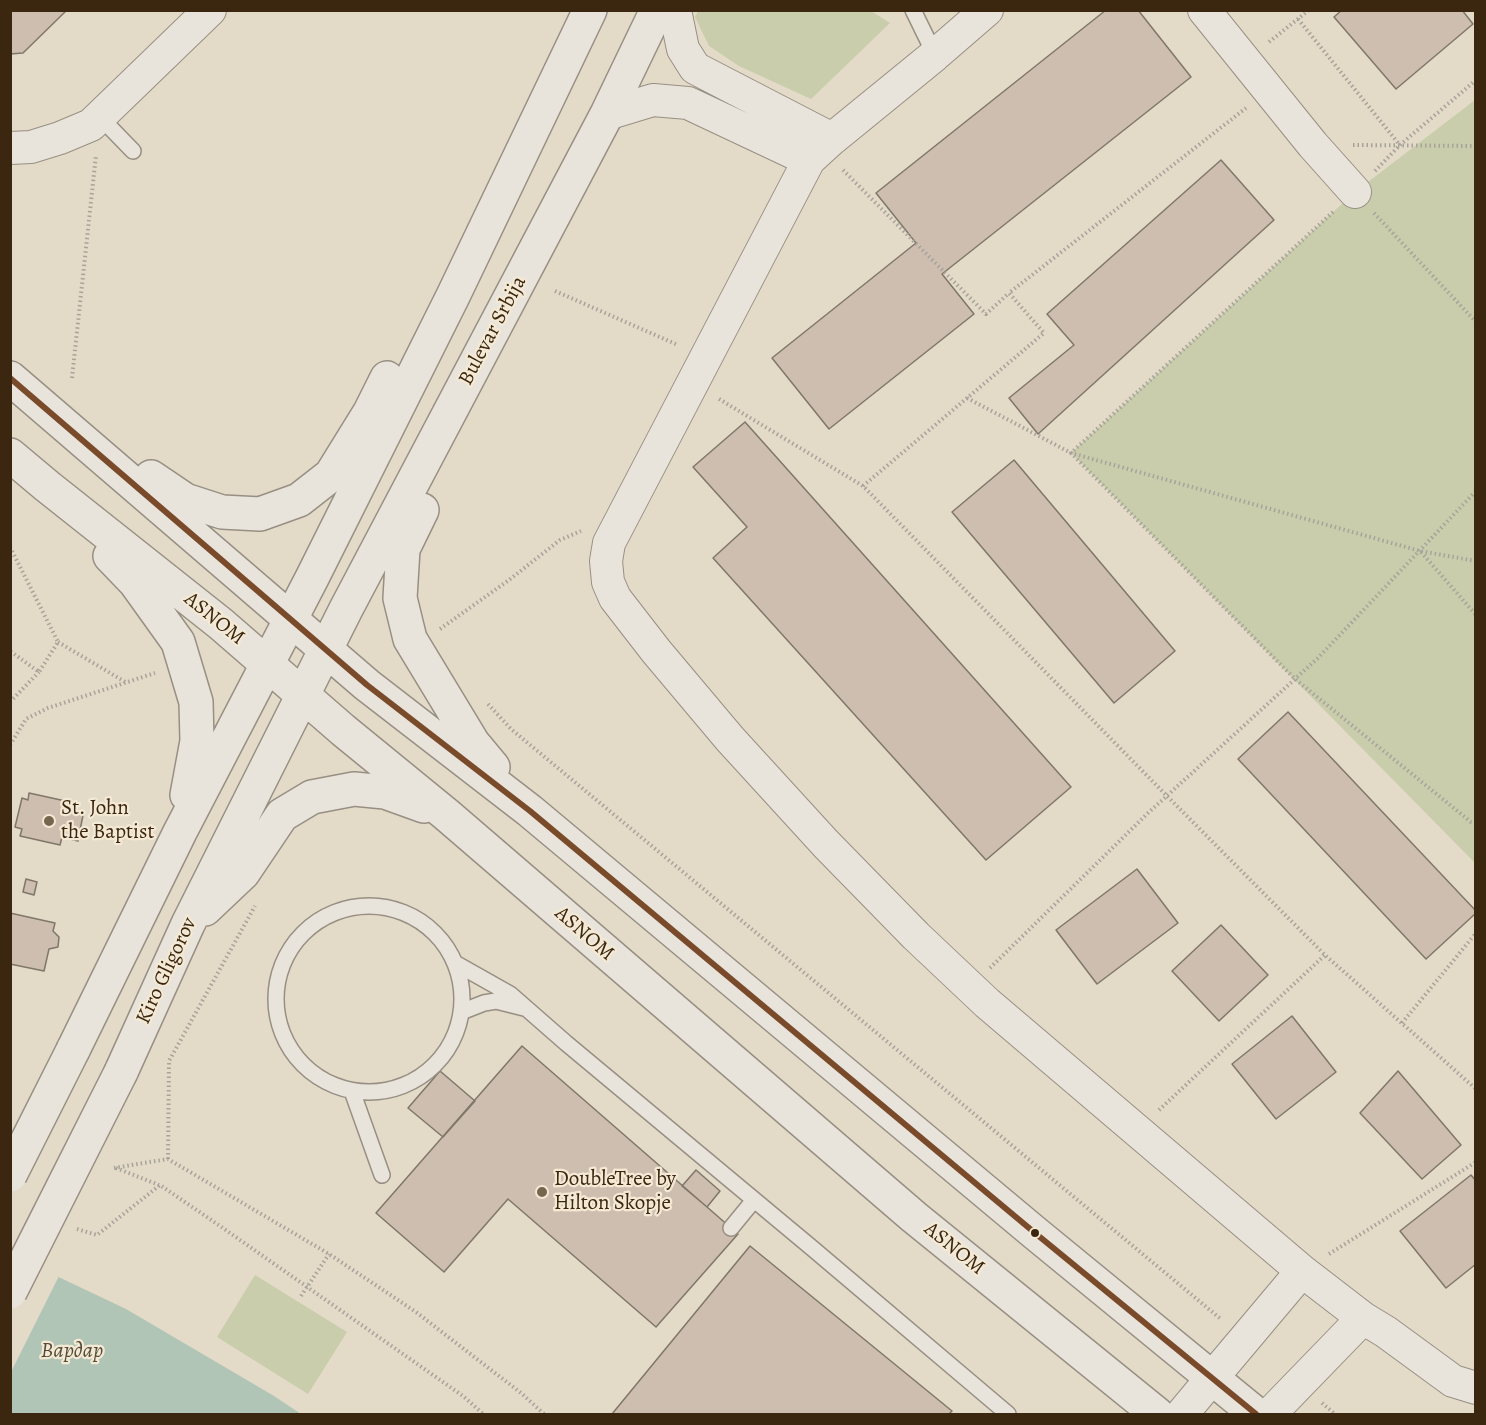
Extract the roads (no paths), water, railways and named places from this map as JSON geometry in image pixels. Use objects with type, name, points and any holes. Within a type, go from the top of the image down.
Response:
[{"type":"street","points":[[10,148],[31,147],[60,138],[91,124],[210,10]]},
{"type":"street","name":"Bulevar Srbija","points":[[326,650],[607,114],[657,10]]},
{"type":"street","points":[[675,10],[683,48],[695,68],[821,149]]},
{"type":"street","points":[[987,10],[821,149],[699,370],[609,543],[606,561],[608,582],[615,598],[656,651],[730,739],[826,844],[916,936],[971,987],[1302,1271],[1453,1381],[1476,1388]]},
{"type":"street","points":[[1204,10],[1313,145],[1355,192]]},
{"type":"street","points":[[10,1175],[180,832],[290,620],[453,296],[587,13]]},
{"type":"street","points":[[607,114],[653,100],[688,104],[821,149]]},
{"type":"street","points":[[10,371],[58,403],[146,474],[185,500],[222,512],[260,514],[299,500],[331,475],[370,412],[403,347],[453,296]]},
{"type":"street","points":[[501,317],[484,379],[403,549],[400,598],[410,639],[434,681],[473,743],[530,811]]},
{"type":"street","points":[[10,378],[367,685],[530,811],[1256,1414]]},
{"type":"street","name":"ASNOM","points":[[10,454],[221,624],[447,815],[914,1217],[1157,1414]]},
{"type":"street","points":[[47,486],[135,582],[178,642],[196,702],[197,741],[180,832]]},
{"type":"street","name":"Kiro Gligorov","points":[[10,1292],[121,1072],[188,924],[326,650]]},
{"type":"street","points":[[188,924],[243,873],[282,815],[312,797],[354,789],[384,792],[447,815]]},
{"type":"street","points":[[1182,1414],[1302,1271]]},
{"type":"street","points":[[1270,1414],[1364,1318]]},
{"type":"lane","points":[[912,10],[935,55]]},
{"type":"lane","points":[[100,117],[133,151]]},
{"type":"lane","points":[[368,906],[395,910],[420,922],[441,940],[455,963],[462,988],[461,1012],[454,1039],[436,1064],[412,1083],[383,1092],[352,1091],[326,1082],[303,1066],[287,1044],[277,1019],[275,991],[282,965],[296,941],[316,922],[340,910],[368,906]]},
{"type":"lane","points":[[455,963],[510,994],[1008,1414]]},
{"type":"lane","points":[[461,1012],[496,1001],[526,1008]]},
{"type":"lane","points":[[352,1091],[382,1175]]},
{"type":"lane","points":[[731,1228],[754,1200]]},
{"type":"water","name":"Вардар","points":[[10,1254],[126,1309],[301,1414],[11,1414]]},
{"type":"place","name":"St. John the Baptist","points":[[49,821]]},
{"type":"place","name":"DoubleTree by Hilton Skopje","points":[[542,1192]]}]
